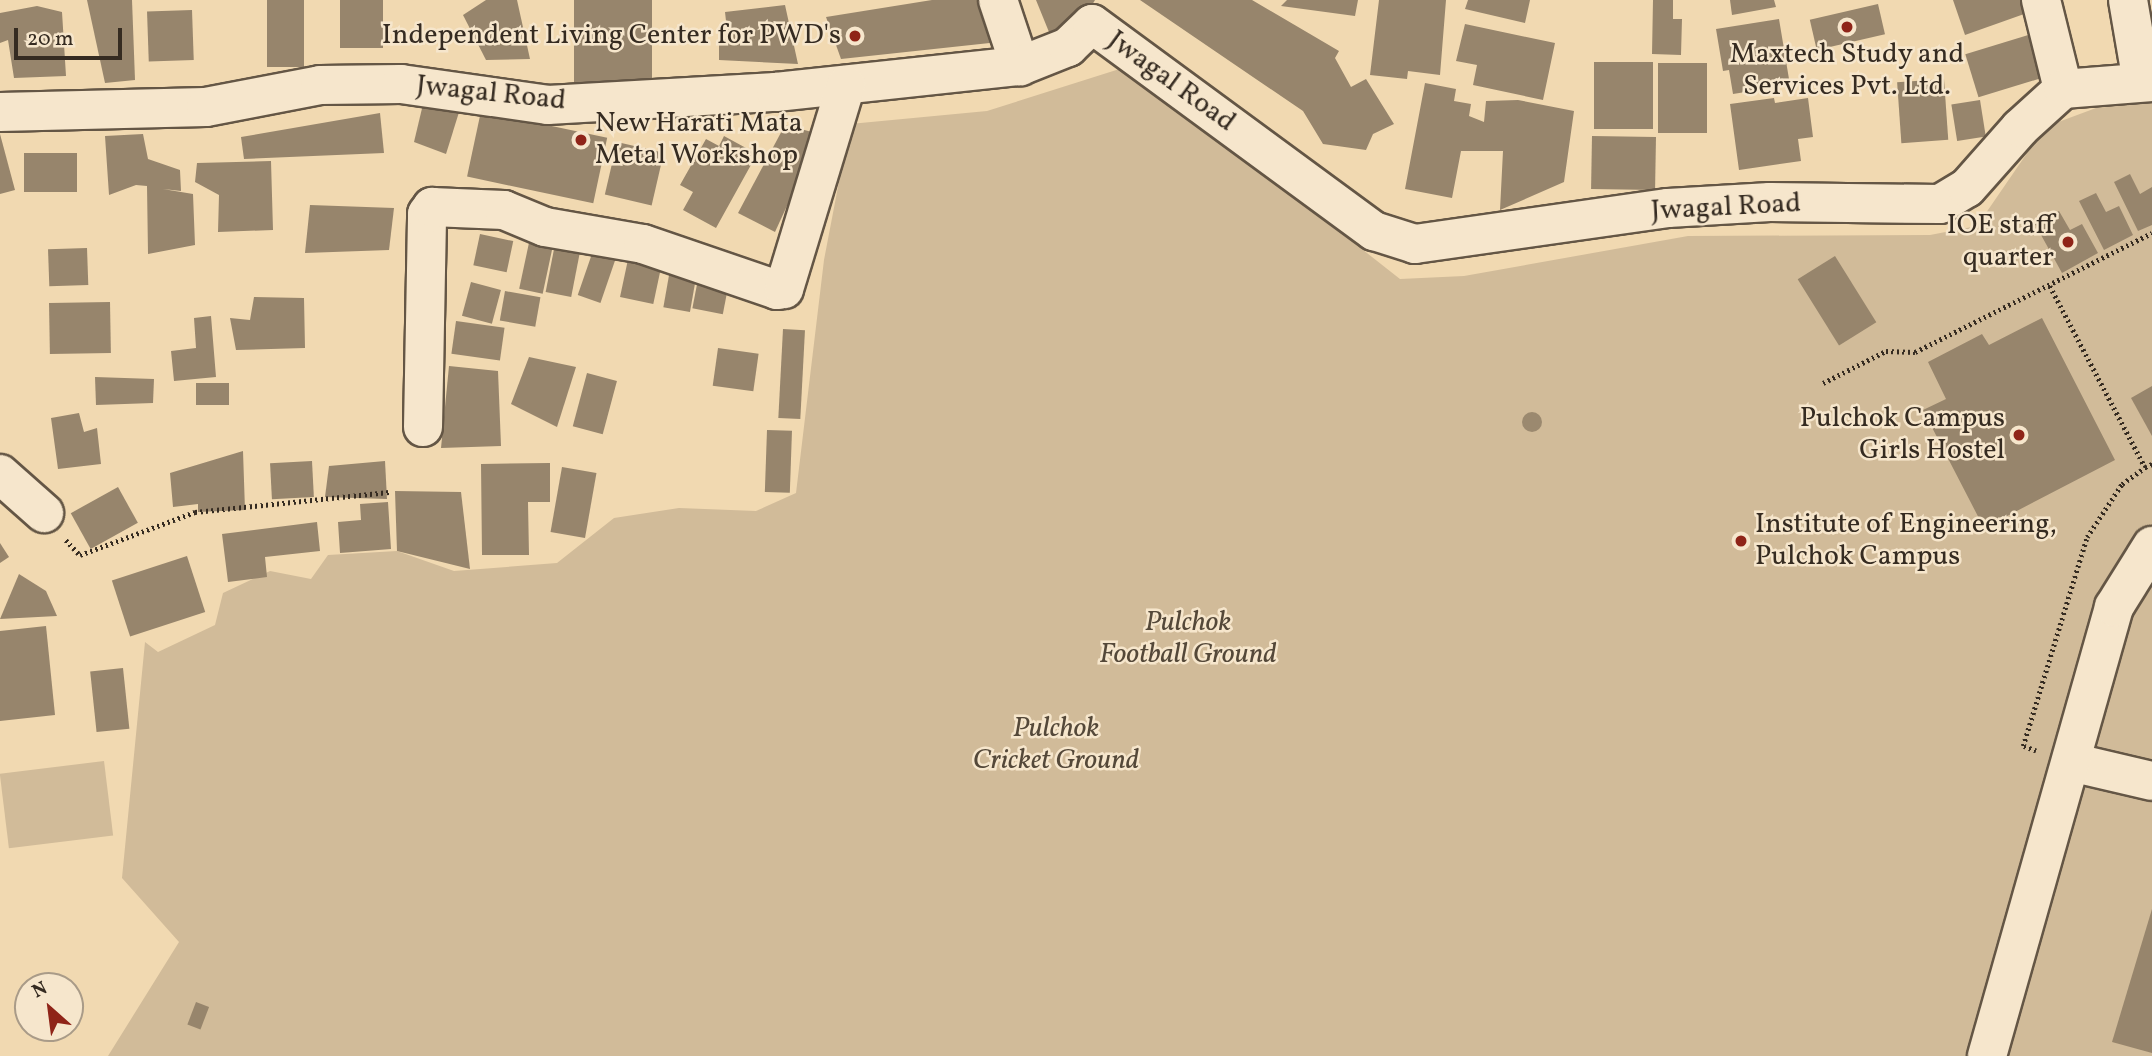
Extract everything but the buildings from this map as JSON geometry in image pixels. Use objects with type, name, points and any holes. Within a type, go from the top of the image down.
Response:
[{"type":"street","points":[[998,0],[1020,66]]},
{"type":"street","points":[[2040,0],[2063,89],[2147,82],[2128,0]]},
{"type":"street","name":"Jwagal Road","points":[[0,112],[206,107],[320,85],[401,84],[548,105],[846,85],[1020,66],[1068,47],[1101,12],[1374,231],[1415,244],[1668,208],[1770,202],[1940,204],[1967,188],[2020,128],[2063,89]]},
{"type":"street","points":[[423,427],[427,214],[432,207],[504,210],[545,227],[643,244],[776,290],[784,289],[846,85]]},
{"type":"street","points":[[0,474],[44,513]]},
{"type":"street","points":[[1987,1056],[2114,607],[2152,546]]},
{"type":"street","points":[[2071,762],[2152,781]]},
{"type":"path","points":[[1823,383],[1886,351],[1915,352],[2152,233]]},
{"type":"path","points":[[2050,286],[2145,467],[2152,464]]},
{"type":"path","points":[[44,513],[80,555],[195,512],[389,492]]},
{"type":"green space","name":"Pulchok Football Ground","points":[[1129,66],[1400,279],[1464,276],[1688,236],[1930,235],[1977,226],[2034,143],[2053,124],[2096,108],[2152,103],[2152,1056],[108,1056],[179,942],[122,878],[145,642],[158,652],[215,625],[223,593],[270,571],[311,579],[328,555],[397,551],[454,571],[557,563],[614,518],[679,508],[756,511],[796,493],[824,260],[850,124],[987,111]]},
{"type":"green space","points":[[104,761],[113,835],[9,848],[0,774]]},
{"type":"place","name":"Maxtech Study and Services Pvt. Ltd.","points":[[1847,27]]},
{"type":"place","name":"Independent Living Center for PWD's","points":[[855,36]]},
{"type":"place","name":"New Harati Mata Metal Workshop","points":[[581,140]]},
{"type":"place","name":"IOE staff quarter","points":[[2068,242]]},
{"type":"place","name":"Pulchok Campus Girls Hostel","points":[[2019,435]]},
{"type":"place","name":"Institute of Engineering, Pulchok Campus","points":[[1741,541]]},
{"type":"park label","name":"Pulchok Cricket Ground","points":[[1056,745]]}]
